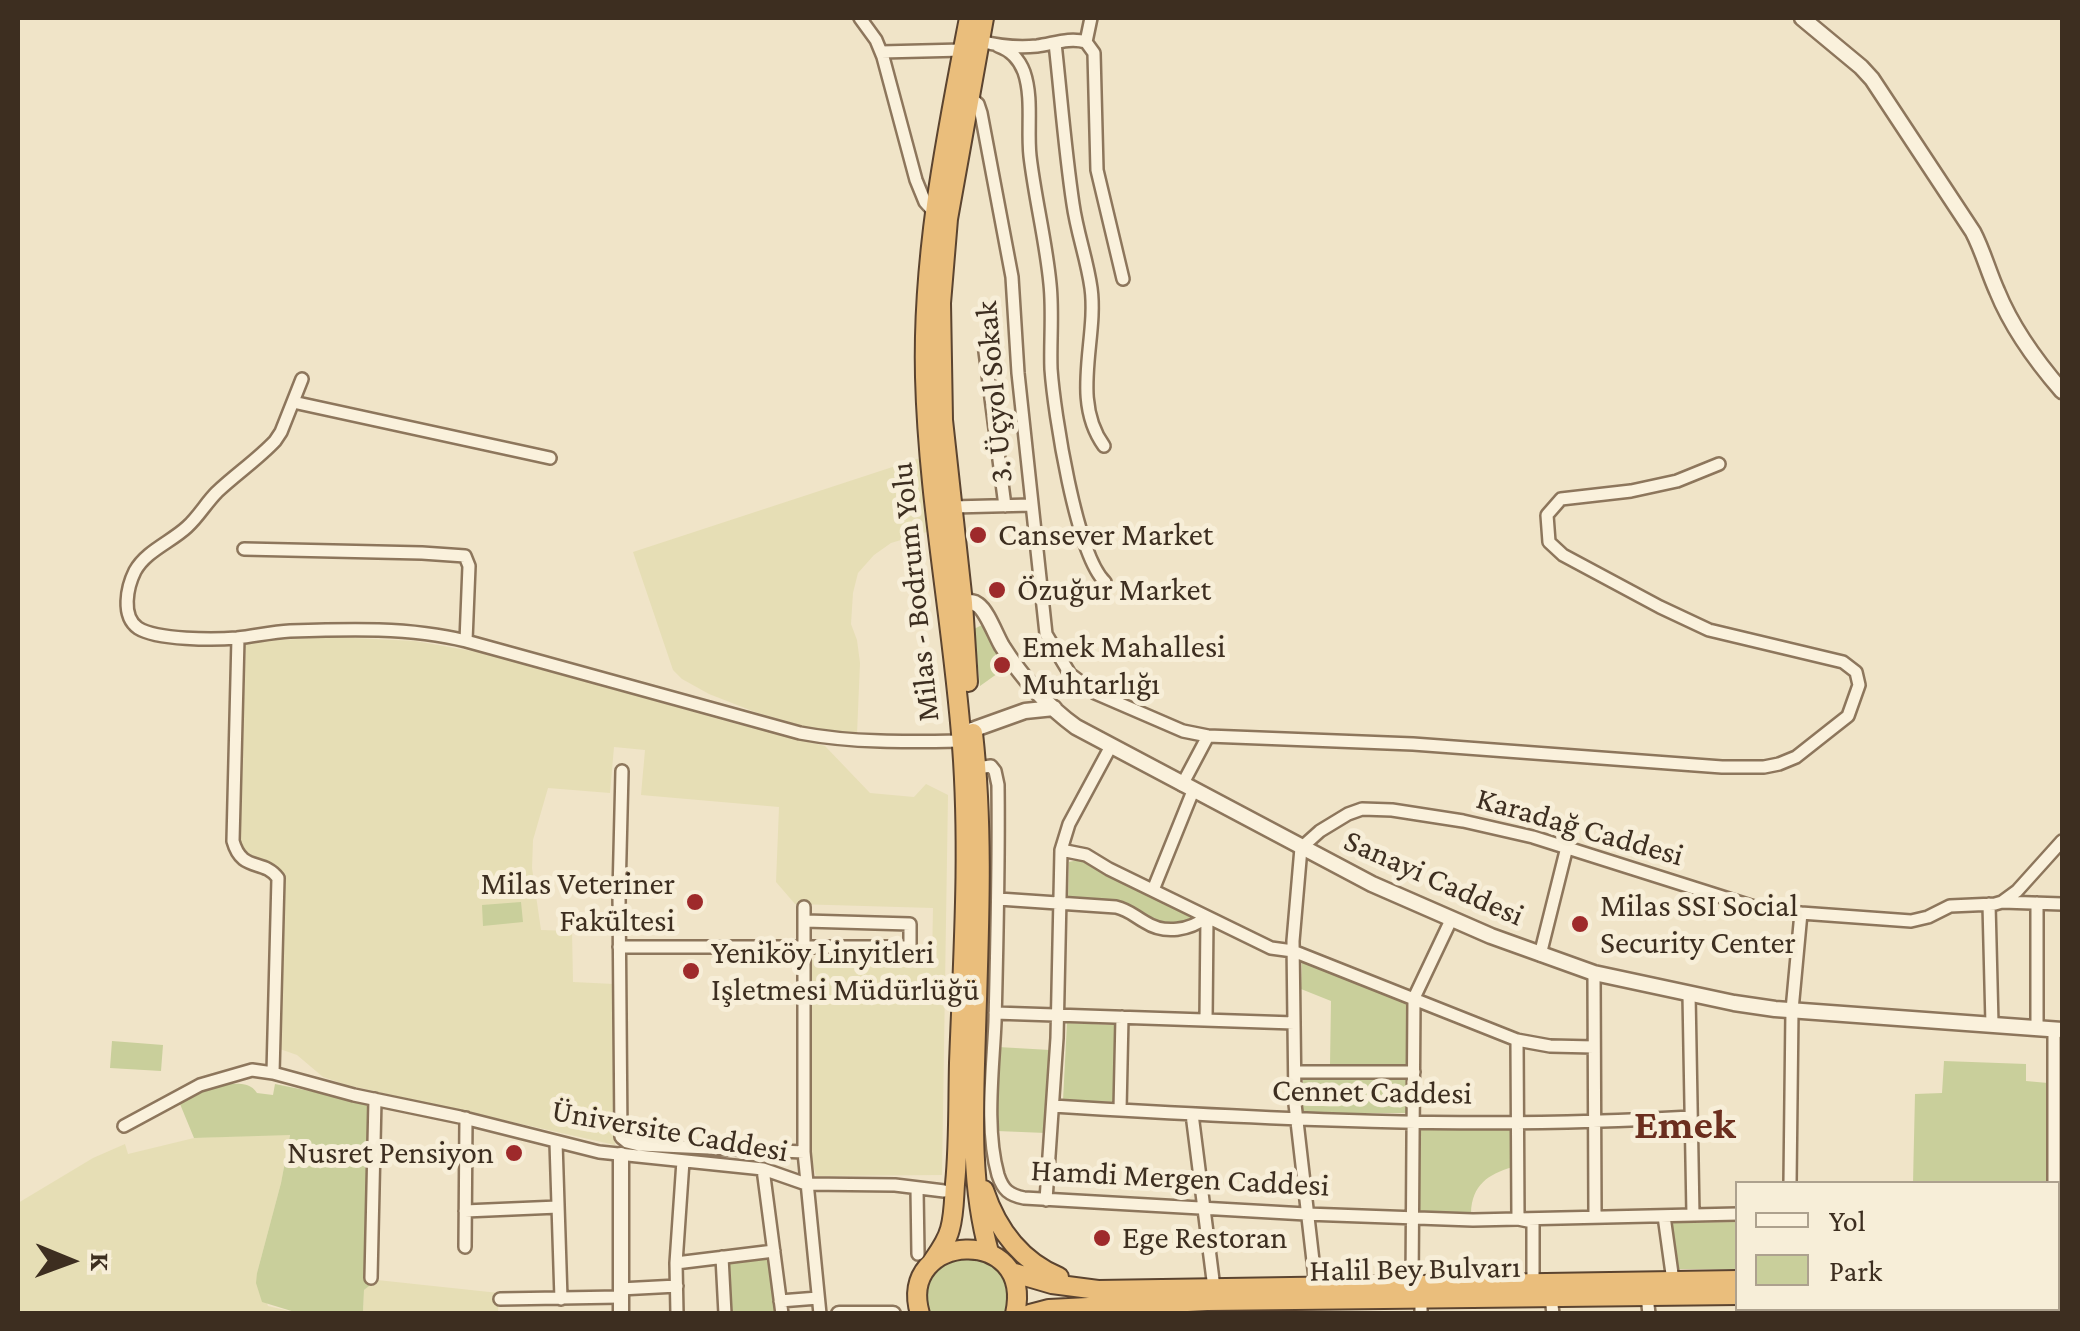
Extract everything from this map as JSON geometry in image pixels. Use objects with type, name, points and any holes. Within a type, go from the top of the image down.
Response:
[{"type":"highway","name":"Milas - Bodrum Yolu","points":[[966,1161],[975,1060],[980,842],[977,768],[967,736],[926,410],[926,321],[934,212],[980,45],[969,18]]},
{"type":"highway","name":"Milas - Bodrum Yolu","points":[[966,1161],[964,602],[942,404],[942,303],[948,219],[984,18]]},
{"type":"highway","points":[[966,1161],[989,1252]]},
{"type":"highway","points":[[920,1314],[918,1288],[925,1258],[948,1236],[966,1161]]},
{"type":"highway","points":[[966,1161],[993,1216],[1015,1247],[1046,1271],[1096,1299]]},
{"type":"highway","points":[[925,1258],[959,1248],[989,1252],[1011,1272],[1017,1286],[1016,1314]]},
{"type":"highway","points":[[1011,1272],[1096,1299]]},
{"type":"highway","name":"Halil Bey Bulvarı","points":[[1418,1299],[1533,1283],[1735,1280]]},
{"type":"highway","name":"Halil Bey Bulvarı","points":[[1096,1299],[1418,1299],[1648,1305],[1735,1295]]},
{"type":"highway","points":[[1030,1314],[1096,1299]]},
{"type":"highway","points":[[1062,1314],[1096,1299]]},
{"type":"street","points":[[860,18],[876,40],[890,75],[916,180],[924,202],[934,212]]},
{"type":"street","points":[[1091,18],[1086,42],[1094,54],[1097,170],[1123,279]]},
{"type":"street","points":[[1802,18],[1862,66],[1882,92],[1973,232],[1995,288],[2020,334],[2062,391]]},
{"type":"street","points":[[881,52],[1086,42]]},
{"type":"street","points":[[1055,43],[1073,204],[1091,289],[1086,383],[1095,432],[1104,446]]},
{"type":"street","points":[[980,45],[1012,53],[1026,82],[1032,174],[1051,290],[1051,368],[1057,423],[1084,540],[1094,568],[1106,582]]},
{"type":"street","name":"3. Üçyol Sokak","points":[[970,96],[981,113],[1012,277],[1018,372],[1046,634],[1076,680],[1168,725],[1208,736]]},
{"type":"street","points":[[984,344],[1005,506]]},
{"type":"street","points":[[302,379],[275,442],[216,492],[184,530],[137,568],[127,610],[140,629],[165,636],[238,638],[291,631],[433,634],[826,738],[886,742],[967,736],[1025,711],[1054,708]]},
{"type":"street","points":[[293,402],[550,458]]},
{"type":"street","points":[[1153,890],[1208,736],[1413,744],[1722,767],[1764,767],[1796,757],[1848,716],[1859,685],[1856,672],[1843,662],[1709,630],[1563,555],[1550,542],[1547,515],[1561,499],[1678,482],[1719,464]]},
{"type":"street","points":[[952,507],[1032,505]]},
{"type":"street","points":[[244,549],[465,556],[469,566],[466,641]]},
{"type":"street","name":"Sanayi Caddesi","points":[[964,602],[981,607],[1009,656],[1076,727],[1372,884],[1540,955],[1594,973],[1758,1007],[2058,1030]]},
{"type":"street","points":[[124,1126],[204,1084],[252,1070],[272,1073],[278,878],[272,870],[242,860],[233,842],[238,638]]},
{"type":"street","points":[[1046,1200],[1058,1015],[1061,850],[1069,824],[1111,746]]},
{"type":"street","name":"Hamdi Mergen Caddesi","points":[[977,768],[992,766],[997,777],[999,899],[992,1127],[998,1176],[1010,1195],[1412,1218],[1735,1214]]},
{"type":"street","points":[[622,771],[623,1140],[639,1145],[804,1152]]},
{"type":"street","name":"Karadağ Caddesi","points":[[1301,848],[1348,814],[1392,810],[1533,836],[1724,899],[1771,910],[1912,921],[1950,906],[2062,904]]},
{"type":"street","points":[[1992,1024],[1996,903],[2017,892],[2062,841]]},
{"type":"street","points":[[1540,955],[1567,847]]},
{"type":"street","points":[[1301,848],[1293,951],[1296,1120],[1318,1300]]},
{"type":"street","points":[[1061,850],[1086,855],[1109,870],[1271,948],[1293,951],[1517,1040],[1550,1046],[1594,1046]]},
{"type":"street","points":[[999,899],[1122,908],[1160,928],[1192,927],[1208,916]]},
{"type":"street","points":[[2036,1028],[2037,903]]},
{"type":"street","points":[[1790,1181],[1792,1010],[1801,913]]},
{"type":"street","points":[[620,947],[805,948],[910,947],[910,924],[805,914],[805,948],[804,1152],[820,1314]]},
{"type":"street","points":[[1206,1020],[1208,916]]},
{"type":"street","points":[[1418,1299],[1412,1218],[1414,998],[1451,920]]},
{"type":"street","points":[[1594,973],[1595,1217]]},
{"type":"street","points":[[1689,994],[1693,1216]]},
{"type":"street","points":[[995,1013],[1294,1023]]},
{"type":"street","points":[[1120,1110],[1122,1018]]},
{"type":"street","points":[[2054,1181],[2058,1030]]},
{"type":"street","points":[[1517,1040],[1518,1219],[1533,1222],[1533,1283]]},
{"type":"street","points":[[1295,1072],[1414,1072]]},
{"type":"street","name":"Üniversite Caddesi","points":[[272,1073],[621,1155],[763,1169],[806,1184],[895,1185],[944,1191]]},
{"type":"street","points":[[371,1278],[374,1100]]},
{"type":"street","name":"Cennet Caddesi","points":[[1052,1106],[1296,1120],[1594,1121],[1691,1117]]},
{"type":"street","points":[[1192,1114],[1216,1301]]},
{"type":"street","points":[[465,1247],[466,1118]]},
{"type":"street","points":[[556,1142],[561,1299]]},
{"type":"street","points":[[621,1155],[621,1314]]},
{"type":"street","points":[[676,1314],[682,1161]]},
{"type":"street","points":[[763,1169],[781,1307],[818,1298]]},
{"type":"street","points":[[917,1189],[925,1258]]},
{"type":"street","points":[[465,1210],[558,1208]]},
{"type":"street","points":[[1664,1216],[1673,1281]]},
{"type":"street","points":[[676,1262],[774,1252]]},
{"type":"street","points":[[722,1257],[725,1314]]},
{"type":"street","points":[[500,1299],[561,1299],[676,1286]]},
{"type":"street","points":[[839,1314],[884,1312],[906,1306],[918,1288]]},
{"type":"street","points":[[884,1312],[894,1314]]},
{"type":"shaded area","points":[[923,457],[930,531],[891,543],[874,555],[858,573],[853,593],[851,624],[860,663],[857,734],[820,731],[755,712],[709,694],[673,670],[633,552]]},
{"type":"shaded area","points":[[332,637],[415,641],[483,653],[825,746],[870,793],[914,797],[926,784],[948,795],[942,1175],[816,1176],[812,1161],[809,960],[932,960],[933,908],[795,904],[776,882],[779,807],[641,795],[645,750],[614,747],[610,793],[548,788],[533,840],[532,868],[541,930],[572,931],[573,982],[614,984],[615,1145],[347,1085],[323,1077],[297,1055],[277,1048],[284,879],[274,866],[246,856],[239,846],[246,642]]},
{"type":"shaded area","points":[[290,1134],[257,1273],[268,1306],[298,1313],[18,1313],[18,1203],[93,1158],[125,1144],[128,1154],[194,1138]]},
{"type":"shaded area","points":[[377,1280],[499,1293],[498,1313],[363,1314],[364,1290]]},
{"type":"green space","points":[[982,625],[1008,666],[980,686],[974,629]]},
{"type":"green space","points":[[1082,859],[1192,916],[1189,924],[1154,921],[1129,906],[1068,900],[1069,862]]},
{"type":"green space","points":[[521,902],[523,922],[483,926],[482,905]]},
{"type":"green space","points":[[1302,959],[1407,1001],[1407,1066],[1330,1065],[1331,1001],[1301,989]]},
{"type":"green space","points":[[1067,1023],[1116,1025],[1115,1102],[1063,1100]]},
{"type":"green space","points":[[112,1041],[163,1045],[161,1071],[110,1068]]},
{"type":"green space","points":[[998,1047],[1050,1050],[1046,1133],[997,1131]]},
{"type":"green space","points":[[1944,1061],[2026,1064],[2026,1081],[2048,1083],[2048,1181],[1913,1181],[1915,1094],[1942,1093]]},
{"type":"green space","points":[[1303,1077],[1407,1077],[1407,1113],[1303,1113]]},
{"type":"green space","points":[[226,1084],[243,1084],[257,1093],[273,1095],[275,1084],[369,1103],[364,1278],[377,1280],[364,1290],[363,1313],[298,1313],[262,1302],[257,1273],[290,1135],[194,1138],[180,1104]]},
{"type":"green space","points":[[1420,1128],[1513,1128],[1513,1167],[1483,1182],[1474,1195],[1471,1213],[1419,1212]]},
{"type":"green space","points":[[1735,1222],[1735,1269],[1677,1269],[1671,1223]]},
{"type":"green space","points":[[774,1251],[782,1313],[725,1313],[722,1257]]},
{"type":"green space","points":[[972,1253],[1007,1276],[1009,1313],[928,1313],[926,1288],[934,1271]]},
{"type":"place","name":"Cansever Market","points":[[978,535]]},
{"type":"place","name":"Özuğur Market","points":[[997,590]]},
{"type":"place","name":"Emek Mahallesi Muhtarlığı","points":[[1002,665]]},
{"type":"place","name":"Milas Veteriner Fakültesi","points":[[695,902]]},
{"type":"place","name":"Milas SSI Social Security Center","points":[[1580,924]]},
{"type":"place","name":"Yeniköy Linyitleri Işletmesi Müdürlüğü","points":[[691,971]]},
{"type":"place","name":"Nusret Pensiyon","points":[[514,1153]]},
{"type":"place","name":"Ege Restoran","points":[[1102,1238]]},
{"type":"district","name":"Emek","points":[[1685,1125]]}]
